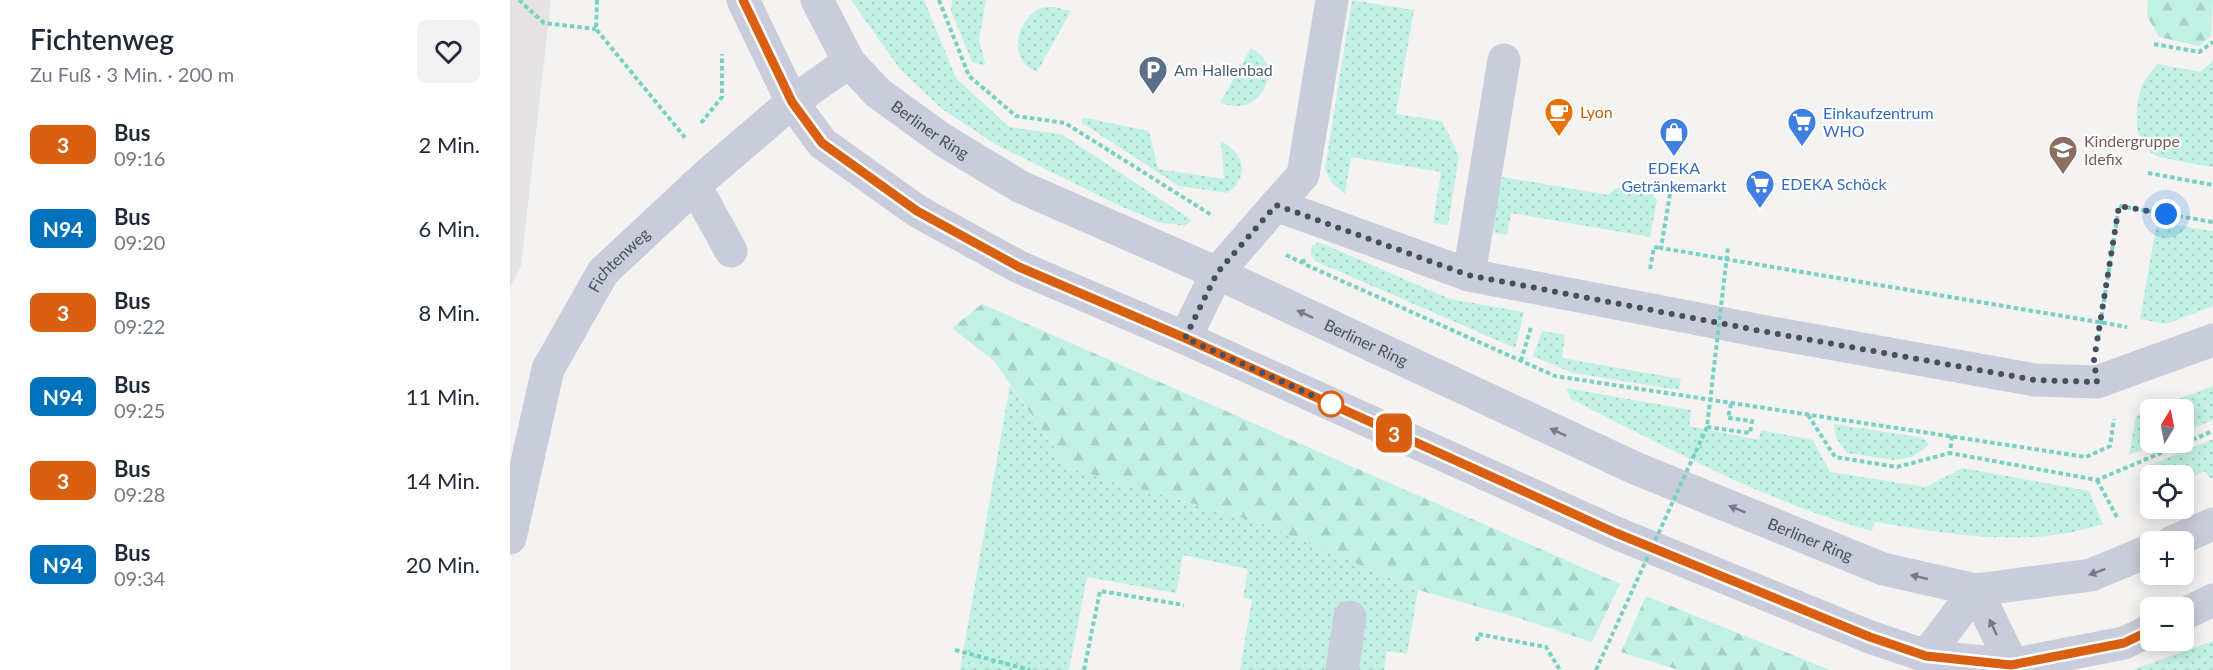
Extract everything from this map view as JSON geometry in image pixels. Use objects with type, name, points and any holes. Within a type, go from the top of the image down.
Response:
[{"type":"street","points":[[743,0],[792,102],[822,143],[917,211],[1019,267],[1185,338],[1616,533],[1931,663],[2013,667],[2124,643],[2140,635]]},
{"type":"street","name":"Berliner Ring","points":[[817,0],[849,62],[878,93],[943,140],[1021,187],[1217,273],[1635,468],[1883,569],[1976,590],[2091,575],[2140,555]]},
{"type":"street","points":[[1185,338],[1217,273],[1303,175],[1332,0]]},
{"type":"street","points":[[1468,275],[1504,60]]},
{"type":"street","name":"Fichtenweg","points":[[510,538],[548,369],[603,272],[701,180],[792,102],[849,62]]},
{"type":"street","points":[[701,180],[731,251]]},
{"type":"street","points":[[1276,205],[1468,275],[2035,380],[2097,382],[2213,340]]},
{"type":"street","points":[[2194,532],[2213,524]]},
{"type":"street","points":[[1931,663],[1976,590]]},
{"type":"street","points":[[1976,590],[2013,667]]},
{"type":"street","points":[[2194,609],[2213,600]]},
{"type":"street","points":[[1342,670],[1350,617]]},
{"type":"path","points":[[519,0],[544,23],[596,29]]},
{"type":"path","points":[[597,0],[596,29],[688,140],[701,180]]},
{"type":"path","points":[[939,0],[969,76],[1016,116],[1065,123],[1248,237],[1554,376],[2086,457],[2110,446],[2114,418]]},
{"type":"path","points":[[2154,44],[2199,52],[2213,42]]},
{"type":"path","points":[[688,140],[722,97],[722,54],[718,43]]},
{"type":"path","points":[[2148,172],[2213,185]]},
{"type":"path","points":[[1670,194],[1661,248],[2136,328]]},
{"type":"path","points":[[2097,382],[2094,360],[2119,206],[2213,222]]},
{"type":"path","points":[[1304,264],[1302,248],[1314,219]]},
{"type":"path","points":[[1596,670],[1707,427],[1728,247]]},
{"type":"path","points":[[1521,361],[1531,327]]},
{"type":"path","points":[[1707,427],[1750,433],[1752,421],[1728,418],[1731,404]]},
{"type":"path","points":[[1808,414],[1835,457],[1897,467],[1950,453],[2097,480],[2213,431]]},
{"type":"path","points":[[1950,453],[1952,436]]},
{"type":"path","points":[[2097,480],[2123,528]]},
{"type":"path","points":[[1084,670],[1100,591],[1184,605]]},
{"type":"path","points":[[1477,641],[1478,634],[1546,646],[1560,670]]},
{"type":"path","points":[[955,650],[1030,670]]},
{"type":"shaded area","points":[[510,0],[551,0],[521,266],[510,289]]},
{"type":"green space","points":[[851,0],[924,0],[956,78],[1009,127],[1061,134],[1192,220],[1185,226],[1158,222],[1120,206],[995,144],[942,109],[900,69]]},
{"type":"green space","points":[[952,0],[986,0],[979,40],[985,63],[983,65],[972,62],[951,11]]},
{"type":"green space","points":[[1352,0],[1414,10],[1396,114],[1442,121],[1459,156],[1448,225],[1433,223],[1441,172],[1351,157],[1345,194],[1332,183],[1325,169]]},
{"type":"green space","points":[[2148,0],[2213,0],[2211,36],[2199,46],[2159,37],[2147,16]]},
{"type":"green space","points":[[1054,7],[1071,11],[1037,72],[1026,65],[1021,57],[1018,50],[1020,33],[1033,12],[1040,8]]},
{"type":"green space","points":[[1251,48],[1265,61],[1268,73],[1266,85],[1258,97],[1245,105],[1234,106],[1220,103]]},
{"type":"green space","points":[[2213,61],[2213,167],[2172,160],[2153,154],[2141,141],[2137,121],[2138,101],[2146,79],[2157,64],[2200,72]]},
{"type":"green space","points":[[1082,119],[1149,131],[1158,169],[1224,179],[1221,141],[1229,146],[1240,159],[1242,173],[1240,180],[1228,193],[1179,186],[1082,123]]},
{"type":"green space","points":[[1503,177],[1608,195],[1616,188],[1651,193],[1657,200],[1650,237],[1511,213],[1507,235],[1495,233],[1490,224],[1498,181]]},
{"type":"green space","points":[[2157,222],[2213,231],[2213,306],[2166,324],[2140,319]]},
{"type":"green space","points":[[1319,242],[1450,299],[1524,312],[1515,348],[1315,261],[1311,254],[1312,246]]},
{"type":"green space","points":[[982,304],[1620,584],[1592,642],[1519,618],[1418,590],[1264,524],[1069,468],[994,361],[952,328]]},
{"type":"green space","points":[[1542,331],[1565,335],[1562,358],[1681,379],[1679,390],[1573,373],[1533,356]]},
{"type":"green space","points":[[1010,385],[1069,468],[1264,524],[1418,590],[1407,654],[1387,651],[1384,670],[1240,670],[1252,600],[1243,598],[1248,569],[1183,555],[1176,593],[1087,577],[1069,670],[960,670]]},
{"type":"green space","points":[[2213,386],[2213,420],[2194,428],[2194,399],[2179,399]]},
{"type":"green space","points":[[1566,388],[1691,410],[1689,426],[1759,440],[1761,430],[1813,440],[1830,472],[1925,487],[1963,468],[2089,491],[2103,524],[2074,532],[2017,538],[1932,531],[1875,522],[1872,531],[1794,505],[1681,455],[1571,399]]},
{"type":"green space","points":[[2140,414],[2140,451],[2129,455],[2136,416]]},
{"type":"green space","points":[[1834,424],[1924,438],[1929,445],[1912,457],[1894,460],[1847,453],[1836,438]]},
{"type":"green space","points":[[2213,439],[2213,477],[2210,479],[2205,471],[2194,476],[2194,465],[2150,465],[2179,453],[2194,453],[2194,447]]},
{"type":"green space","points":[[1646,596],[1830,670],[1679,670],[1621,652]]},
{"type":"green space","points":[[2213,641],[2213,670],[2132,670],[2185,651],[2194,651],[2194,648]]},
{"type":"bus line","name":"3","points":[[743,0],[792,102],[822,143],[917,211],[1019,267],[1185,338],[1616,533],[1870,637],[1926,656],[2011,665],[2124,643],[2140,635]]},
{"type":"place","name":"Am Hallenbad","points":[[1153,96]]},
{"type":"place","name":"Lyon","points":[[1559,138]]},
{"type":"place","name":"Einkaufzentrum WHO","points":[[1802,148]]},
{"type":"place","name":"EDEKA Getränkemarkt","points":[[1674,158]]},
{"type":"place","name":"Kindergruppe Idefix","points":[[2063,176]]},
{"type":"place","name":"EDEKA Schöck","points":[[1760,210]]},
{"type":"route","points":[[1331,404],[1336,406],[1185,338],[1217,273],[1276,205],[1468,275],[2035,380],[2097,382],[2094,360],[2119,206],[2166,214]]}]
